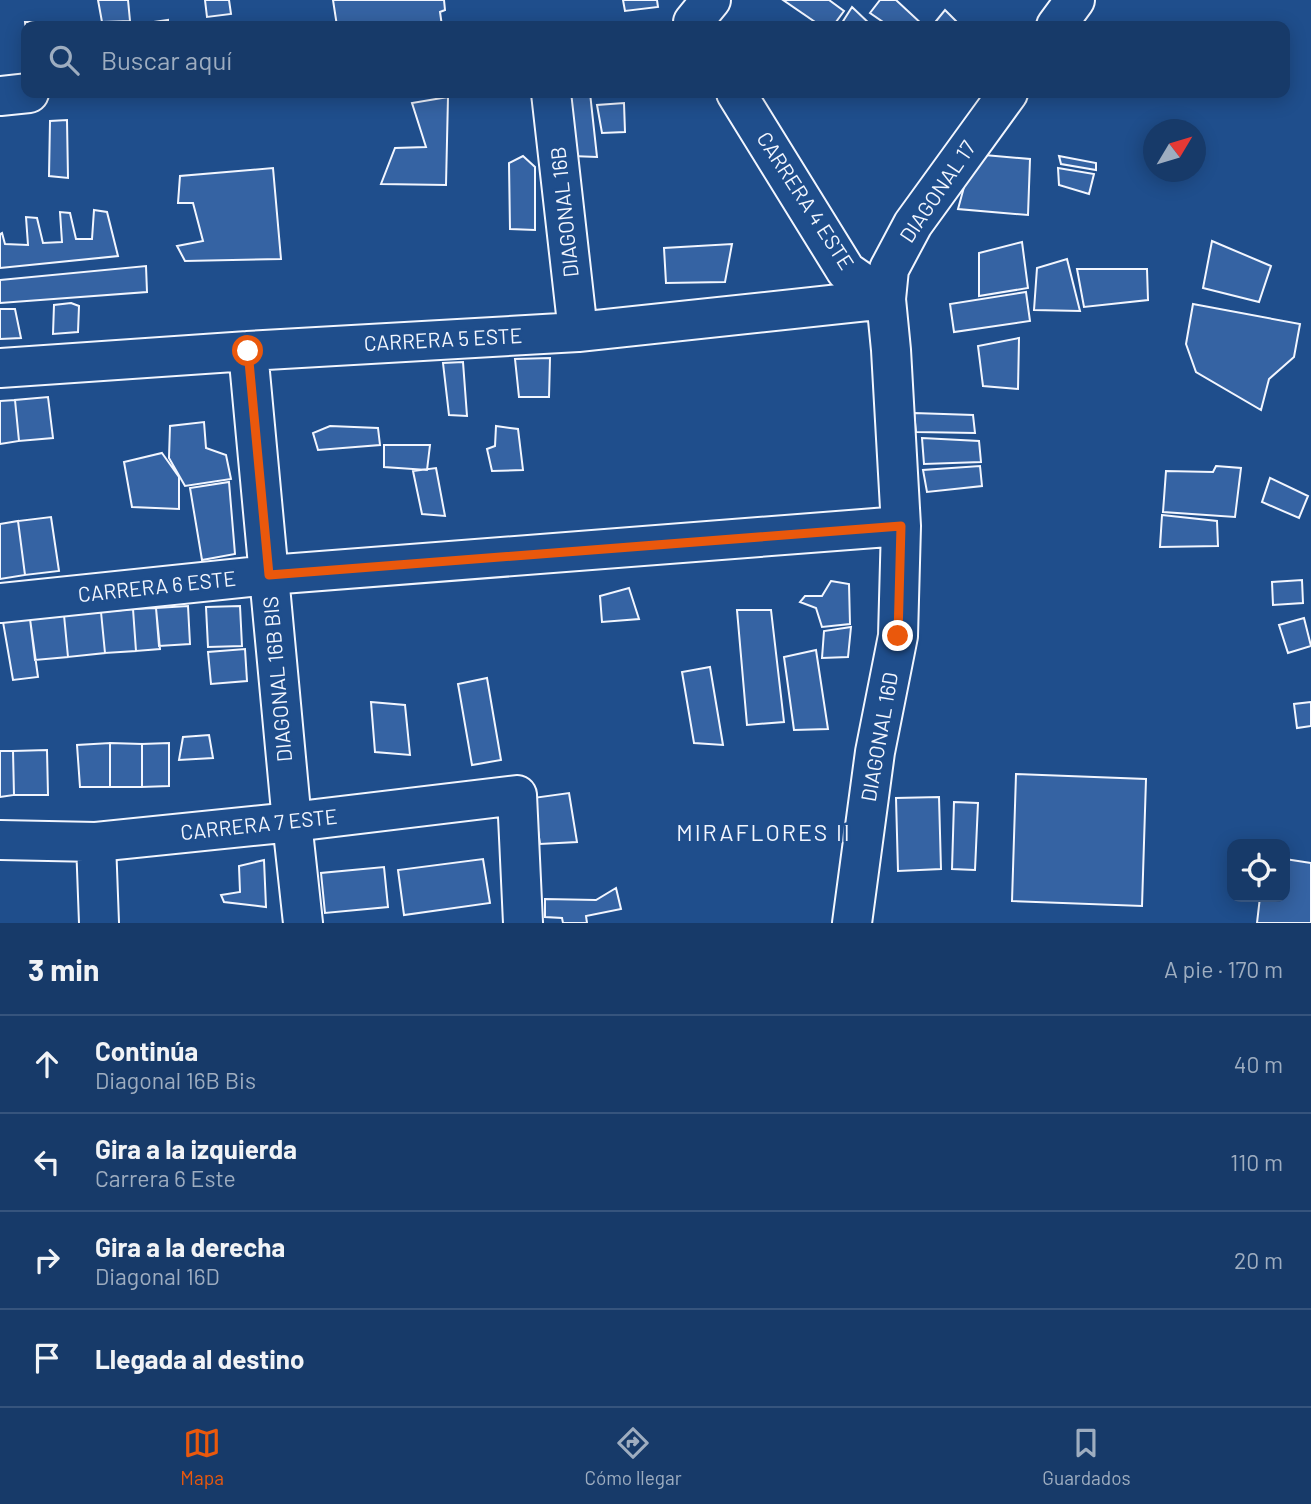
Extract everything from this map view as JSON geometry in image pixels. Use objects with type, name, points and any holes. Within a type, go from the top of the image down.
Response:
[{"type":"street","points":[[1060,21],[1075,0]]},
{"type":"street","points":[[0,96],[21,94]]},
{"type":"street","name":"DIAGONAL 16B","points":[[552,98],[578,332]]},
{"type":"street","name":"CARRERA 4 ESTE","points":[[739,98],[846,271],[886,299]]},
{"type":"street","name":"DIAGONAL 17","points":[[886,299],[889,269],[913,224],[1004,98]]},
{"type":"street","name":"CARRERA 5 ESTE","points":[[0,369],[248,351],[578,332],[886,299]]},
{"type":"street","name":"DIAGONAL 16D","points":[[852,923],[874,751],[898,636],[901,526],[886,299]]},
{"type":"street","name":"DIAGONAL 16B BIS","points":[[248,351],[303,923]]},
{"type":"street","name":"CARRERA 6 ESTE","points":[[0,603],[269,575],[901,526]]},
{"type":"street","name":"CARRERA 7 ESTE","points":[[0,840],[96,842],[517,795],[523,923]]},
{"type":"street","points":[[96,842],[99,923]]},
{"type":"building","points":[[98,0],[128,0],[130,21],[102,21]]},
{"type":"building","points":[[205,0],[229,0],[231,14],[207,17]]},
{"type":"building","points":[[333,0],[444,0],[445,10],[440,12],[441,21],[336,21]]},
{"type":"building","points":[[623,0],[657,0],[658,7],[625,11]]},
{"type":"building","points":[[783,0],[829,0],[844,11],[837,21],[814,21]]},
{"type":"building","points":[[880,0],[896,0],[919,21],[882,21],[870,13]]},
{"type":"building","points":[[852,7],[867,21],[843,21]]},
{"type":"building","points":[[945,10],[956,21],[936,21]]},
{"type":"building","points":[[448,98],[446,185],[381,184],[395,148],[426,147],[412,103]]},
{"type":"building","points":[[568,98],[591,98],[597,157],[572,156]]},
{"type":"building","points":[[624,103],[625,132],[602,133],[597,105]]},
{"type":"building","points":[[67,120],[68,178],[49,176],[50,121]]},
{"type":"building","points":[[973,154],[1030,159],[1028,215],[958,209]]},
{"type":"building","points":[[523,156],[535,167],[535,230],[510,229],[509,163]]},
{"type":"building","points":[[1059,156],[1096,163],[1096,170],[1061,164]]},
{"type":"building","points":[[273,168],[281,259],[185,261],[177,246],[203,241],[193,203],[178,203],[180,176]]},
{"type":"building","points":[[1058,168],[1094,174],[1089,194],[1059,185]]},
{"type":"building","points":[[94,210],[107,212],[118,256],[0,268],[0,234],[2,233],[5,244],[28,245],[26,217],[37,218],[43,243],[62,242],[60,212],[70,213],[76,239],[92,239]]},
{"type":"building","points":[[1212,241],[1271,266],[1259,302],[1203,288]]},
{"type":"building","points":[[1022,242],[1028,288],[979,296],[979,253]]},
{"type":"building","points":[[732,244],[725,282],[666,283],[664,248]]},
{"type":"building","points":[[1067,259],[1080,311],[1034,310],[1037,268]]},
{"type":"building","points":[[146,266],[147,292],[0,303],[0,280]]},
{"type":"building","points":[[1077,269],[1147,269],[1148,300],[1084,307]]},
{"type":"building","points":[[1026,292],[1030,321],[954,332],[950,304]]},
{"type":"building","points":[[71,303],[79,306],[78,332],[53,334],[54,305]]},
{"type":"building","points":[[1193,304],[1300,324],[1294,357],[1269,379],[1261,410],[1196,372],[1186,344]]},
{"type":"building","points":[[0,309],[15,309],[21,338],[0,339]]},
{"type":"building","points":[[1019,338],[1018,389],[983,386],[978,346]]},
{"type":"building","points":[[550,358],[549,397],[519,397],[515,359]]},
{"type":"building","points":[[463,362],[467,416],[449,415],[443,363]]},
{"type":"building","points":[[48,397],[53,438],[19,441],[15,400]]},
{"type":"building","points":[[15,400],[19,441],[0,444],[0,401]]},
{"type":"building","points":[[914,413],[973,415],[975,433],[916,432]]},
{"type":"building","points":[[204,422],[206,448],[226,455],[231,479],[185,486],[169,458],[170,426]]},
{"type":"building","points":[[330,426],[378,428],[380,445],[318,450],[313,433]]},
{"type":"building","points":[[496,426],[518,429],[523,470],[492,471],[487,449],[495,446]]},
{"type":"building","points":[[922,438],[979,441],[981,462],[924,464]]},
{"type":"building","points":[[384,445],[430,445],[427,470],[384,467]]},
{"type":"building","points":[[162,453],[179,477],[179,509],[132,507],[124,462]]},
{"type":"building","points":[[980,466],[982,486],[927,492],[923,470]]},
{"type":"building","points":[[1216,466],[1241,468],[1235,517],[1163,512],[1166,471],[1213,472]]},
{"type":"building","points":[[436,468],[445,516],[422,514],[413,471]]},
{"type":"building","points":[[1270,478],[1308,496],[1299,518],[1262,502]]},
{"type":"building","points":[[229,482],[235,554],[202,560],[190,488]]},
{"type":"building","points":[[1162,515],[1217,521],[1218,546],[1160,547]]},
{"type":"building","points":[[51,517],[59,571],[25,575],[18,521]]},
{"type":"building","points":[[18,521],[25,575],[0,579],[0,524]]},
{"type":"building","points":[[1302,580],[1303,603],[1273,605],[1272,582]]},
{"type":"building","points":[[831,581],[849,584],[850,624],[822,627],[816,608],[800,602],[805,596],[822,596]]},
{"type":"building","points":[[629,588],[639,619],[602,622],[600,596]]},
{"type":"building","points":[[188,606],[190,644],[159,646],[156,608]]},
{"type":"building","points":[[240,606],[242,646],[208,647],[206,607]]},
{"type":"building","points":[[156,608],[160,649],[136,651],[133,609]]},
{"type":"building","points":[[133,609],[136,651],[105,653],[101,612]]},
{"type":"building","points":[[737,610],[771,610],[784,722],[747,725]]},
{"type":"building","points":[[101,612],[105,653],[68,657],[64,615]]},
{"type":"building","points":[[64,615],[68,657],[35,660],[30,619]]},
{"type":"building","points":[[1304,618],[1311,646],[1288,653],[1279,625]]},
{"type":"building","points":[[30,619],[38,677],[13,680],[3,622]]},
{"type":"building","points":[[851,627],[848,657],[822,658],[824,631]]},
{"type":"building","points":[[245,649],[247,681],[211,684],[208,652]]},
{"type":"building","points":[[816,650],[828,729],[794,730],[784,657]]},
{"type":"building","points":[[710,667],[723,745],[694,743],[682,672]]},
{"type":"building","points":[[487,678],[501,760],[472,765],[458,684]]},
{"type":"building","points":[[371,702],[405,705],[410,755],[375,752]]},
{"type":"building","points":[[1311,702],[1311,726],[1297,728],[1294,704]]},
{"type":"building","points":[[209,735],[213,758],[179,760],[183,737]]},
{"type":"building","points":[[110,743],[110,787],[80,787],[77,745]]},
{"type":"building","points":[[110,743],[142,744],[142,787],[110,787]]},
{"type":"building","points":[[169,743],[169,786],[142,787],[142,744]]},
{"type":"building","points":[[47,750],[48,795],[14,795],[13,751]]},
{"type":"building","points":[[0,751],[13,751],[14,795],[0,797]]},
{"type":"building","points":[[1016,774],[1146,779],[1142,906],[1012,901]]},
{"type":"building","points":[[569,793],[577,842],[540,844],[533,798]]},
{"type":"building","points":[[939,797],[941,869],[898,871],[896,798]]},
{"type":"building","points":[[954,802],[978,803],[975,870],[952,869]]},
{"type":"building","points":[[483,859],[490,903],[404,915],[398,870]]},
{"type":"building","points":[[264,860],[266,907],[224,902],[221,895],[240,892],[239,866]]},
{"type":"building","points":[[1290,860],[1311,863],[1311,923],[1257,923],[1259,902],[1290,902]]},
{"type":"building","points":[[384,867],[388,907],[325,913],[321,873]]},
{"type":"building","points":[[616,888],[621,909],[586,916],[587,923],[563,923],[562,918],[545,917],[545,899],[596,900]]},
{"type":"district","name":"MIRAFLORES II","points":[[764,833]]},
{"type":"route","points":[[248,351],[269,575],[901,526],[898,636]]}]
